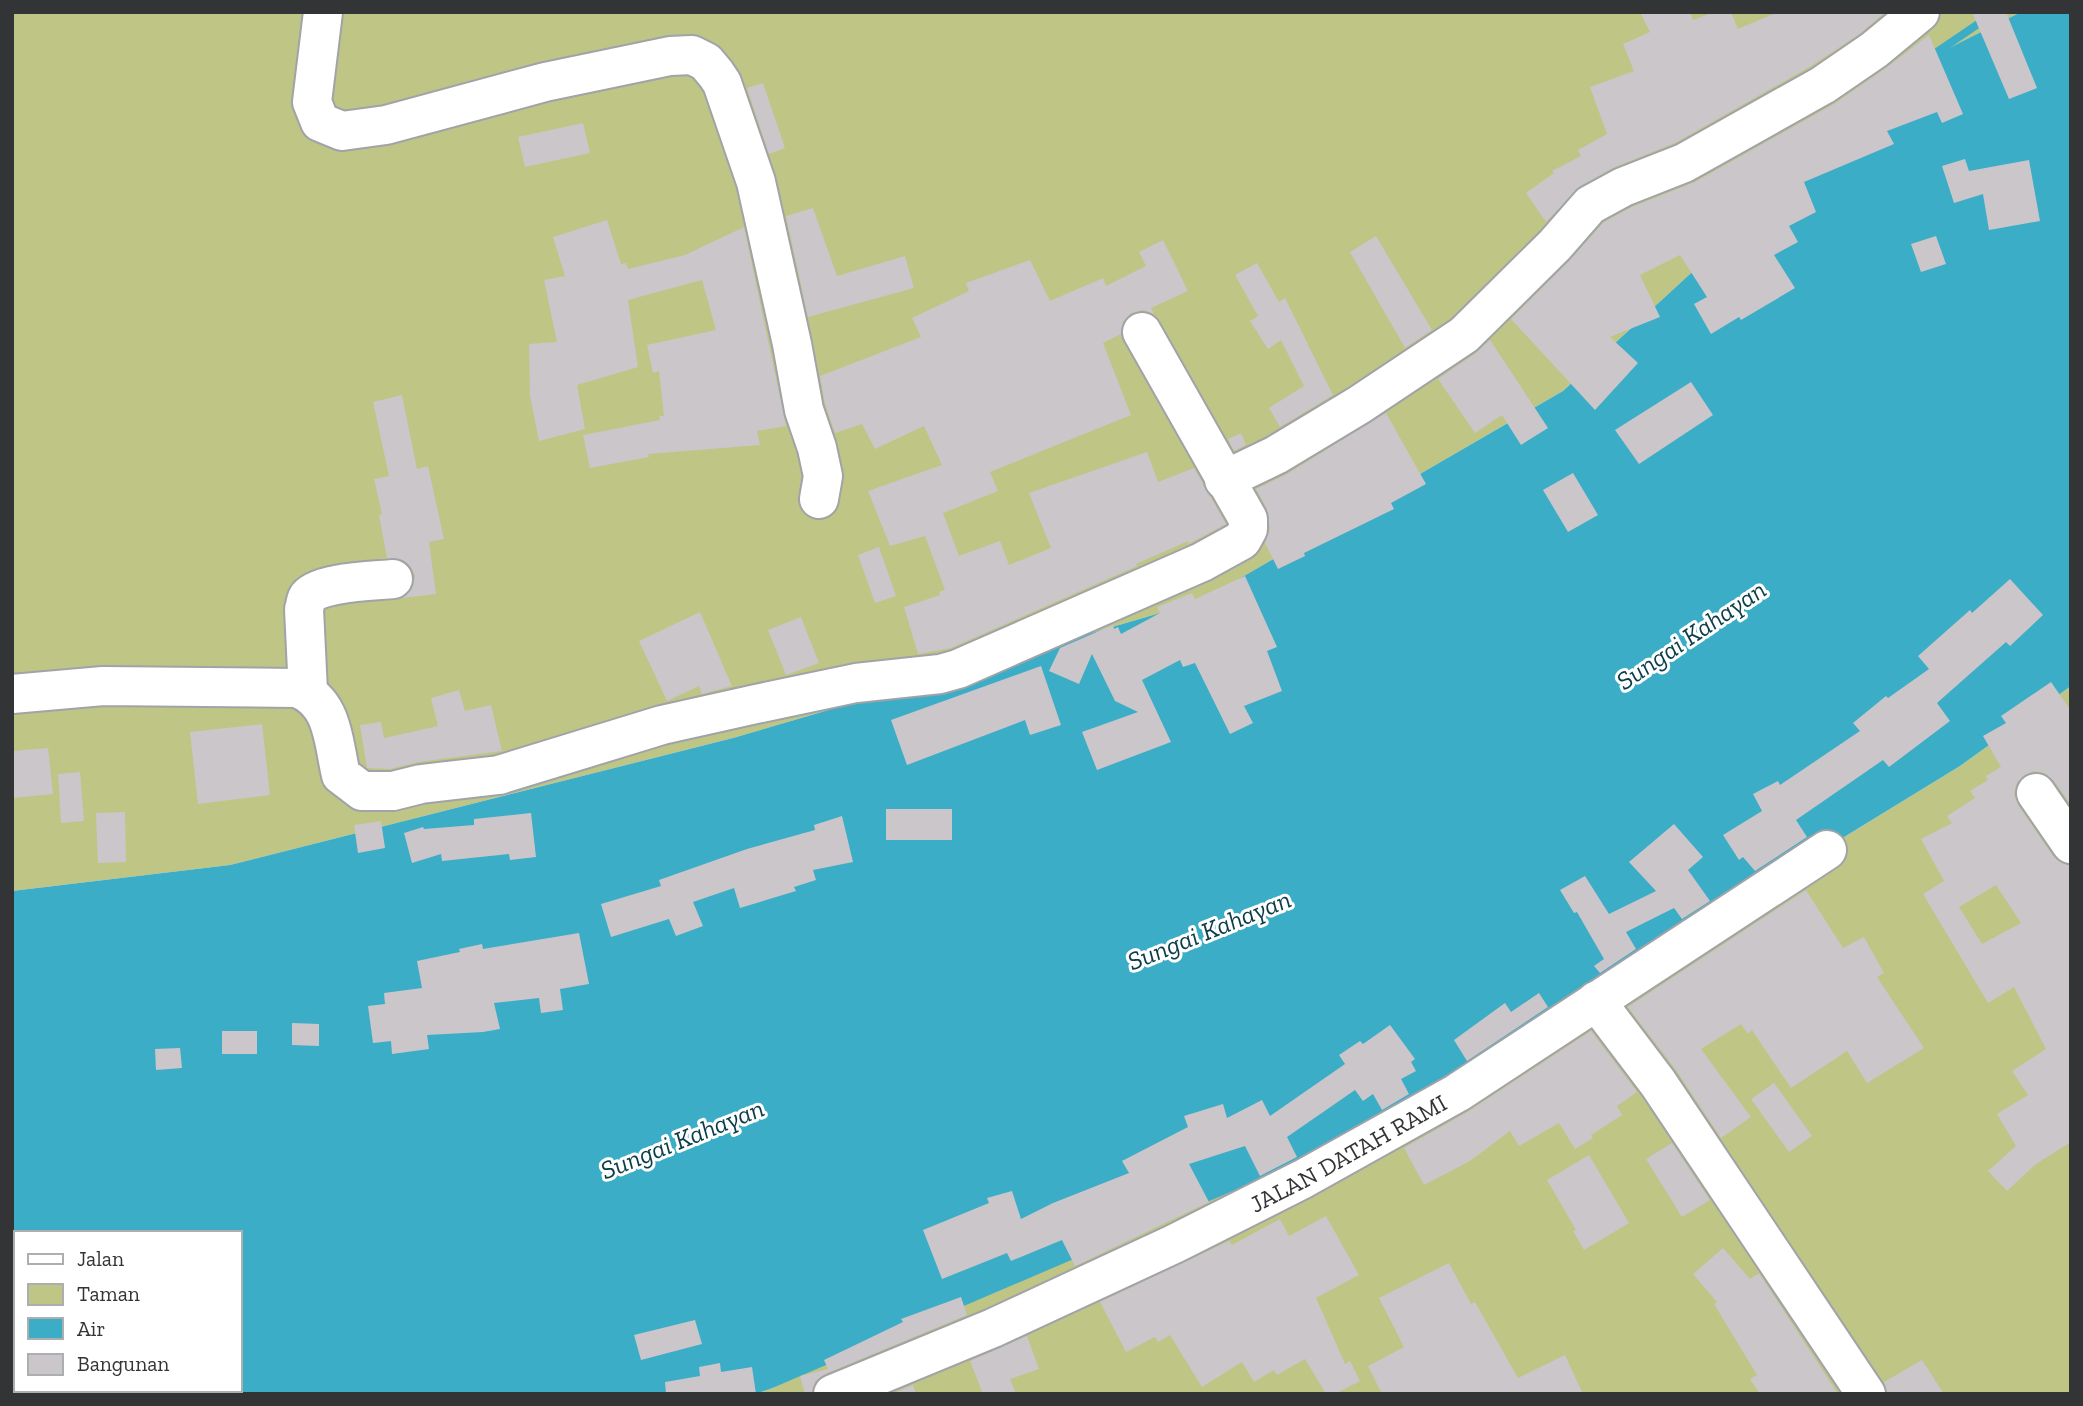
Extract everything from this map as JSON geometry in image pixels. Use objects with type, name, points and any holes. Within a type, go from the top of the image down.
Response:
[{"type":"street","points":[[323,12],[312,102],[320,122],[342,131],[386,125],[545,82],[670,56],[692,55],[706,62],[722,83],[756,183],[804,410],[823,476],[820,499]]},
{"type":"street","points":[[1224,480],[1276,455],[1359,405],[1464,335],[1545,255],[1590,205],[1623,187],[1684,163],[1823,85],[1874,50],[1920,12]]},
{"type":"street","points":[[12,694],[103,686],[297,688],[308,692],[320,704],[332,726],[341,775],[362,791],[393,791],[421,784],[499,775],[662,726],[755,704],[856,683],[940,674],[958,669],[1202,562],[1242,540],[1248,529],[1248,519],[1142,332]]},
{"type":"street","points":[[308,692],[304,609],[306,598],[314,591],[326,587],[393,579]]},
{"type":"street","points":[[2036,793],[2071,844]]},
{"type":"street","name":"JALAN DATAH RAMI","points":[[833,1394],[1017,1317],[1174,1244],[1303,1179],[1457,1093],[1827,850]]},
{"type":"street","points":[[1596,1002],[1658,1083],[1866,1394]]},
{"type":"green space","points":[[12,12],[2021,12],[1919,63],[1563,391],[1201,601],[733,738],[230,865],[12,891]]},
{"type":"green space","points":[[2071,686],[2071,1394],[754,1394],[770,1389],[1611,980],[1960,766]]},
{"type":"water","name":"Sungai Kahayan","points":[[2021,12],[2071,12],[2071,686],[1960,766],[1611,980],[1298,1163],[770,1389],[754,1394],[12,1394],[12,891],[230,865],[733,738],[1201,601],[1563,391],[1919,63]]},
{"type":"building","points":[[1640,12],[1690,12],[1693,20],[1714,12],[1731,12],[1738,29],[1778,12],[1885,12],[1861,33],[1811,66],[1675,143],[1615,167],[1580,186],[1546,222],[1526,193],[1554,173],[1552,171],[1581,156],[1578,150],[1607,134],[1590,87],[1634,71],[1623,44],[1650,32]]},
{"type":"building","points":[[1972,12],[2006,12],[2037,88],[2009,99]]},
{"type":"building","points":[[1929,35],[1963,114],[1942,123],[1937,112],[1887,131],[1894,144],[1804,182],[1816,212],[1789,226],[1798,242],[1774,255],[1795,288],[1741,320],[1739,317],[1711,334],[1694,304],[1707,297],[1680,255],[1640,275],[1660,317],[1610,337],[1638,363],[1595,410],[1511,319],[1604,222],[1632,207],[1695,182],[1834,104]]},
{"type":"building","points":[[763,83],[785,148],[769,154],[747,88]]},
{"type":"building","points":[[583,123],[590,153],[525,167],[518,137]]},
{"type":"building","points":[[1965,159],[1969,171],[2029,160],[2040,221],[1989,230],[1983,194],[1954,203],[1942,166]]},
{"type":"building","points":[[813,208],[837,276],[905,256],[914,288],[808,317],[786,216]]},
{"type":"building","points":[[607,220],[621,264],[626,263],[628,269],[685,255],[744,227],[786,426],[757,431],[760,445],[648,454],[649,457],[590,468],[583,435],[660,420],[659,416],[664,416],[659,371],[653,373],[647,345],[716,330],[702,280],[628,300],[638,367],[577,385],[585,429],[539,441],[530,396],[529,344],[557,342],[544,280],[565,276],[553,237]]},
{"type":"building","points":[[1376,236],[1432,330],[1405,348],[1350,252]]},
{"type":"building","points":[[1936,236],[1946,264],[1921,272],[1911,244]]},
{"type":"building","points":[[1163,240],[1188,291],[1151,308],[1154,314],[1143,310],[1131,313],[1123,322],[1121,334],[1103,343],[1131,415],[990,472],[998,491],[943,513],[959,556],[1000,541],[1009,565],[1051,548],[1029,493],[1147,452],[1158,482],[1194,468],[1226,524],[1189,544],[1188,541],[951,648],[918,654],[904,607],[940,595],[939,592],[945,590],[925,536],[890,546],[868,491],[942,465],[924,426],[875,449],[862,424],[835,433],[825,404],[820,376],[921,337],[912,318],[969,291],[966,283],[1030,260],[1050,301],[1103,278],[1106,286],[1146,266],[1139,252]]},
{"type":"building","points":[[1257,263],[1279,302],[1285,298],[1333,395],[1280,427],[1269,408],[1304,386],[1281,340],[1268,349],[1250,321],[1258,316],[1235,275]]},
{"type":"building","points":[[1490,340],[1548,428],[1521,445],[1502,415],[1475,433],[1438,379]]},
{"type":"building","points":[[1691,382],[1713,415],[1639,464],[1615,430]]},
{"type":"building","points":[[402,395],[417,469],[428,466],[444,539],[429,542],[436,594],[402,598],[412,589],[415,576],[411,567],[403,560],[387,558],[379,515],[382,514],[374,479],[389,476],[373,402]]},
{"type":"building","points":[[1386,413],[1426,484],[1391,503],[1394,509],[1304,553],[1305,556],[1278,569],[1265,543],[1270,529],[1267,509],[1256,489],[1287,474]]},
{"type":"building","points":[[1241,433],[1246,445],[1234,451],[1228,439]]},
{"type":"building","points":[[1573,473],[1598,515],[1568,532],[1543,490]]},
{"type":"building","points":[[879,547],[896,596],[875,603],[858,555]]},
{"type":"building","points":[[1245,576],[1277,647],[1267,651],[1282,691],[1244,706],[1253,723],[1230,734],[1195,663],[1183,667],[1180,660],[1142,680],[1171,742],[1097,770],[1082,732],[1138,712],[1115,701],[1092,654],[1079,684],[1049,671],[1060,648],[1113,625],[1114,629],[1118,627],[1121,634],[1160,613],[1157,607],[1192,593],[1195,599]]},
{"type":"building","points":[[2010,579],[2043,615],[2010,646],[2006,642],[1937,703],[1950,721],[1889,767],[1883,760],[1796,820],[1807,837],[1755,871],[1743,857],[1739,860],[1723,835],[1762,811],[1753,794],[1778,781],[1780,785],[1860,731],[1853,723],[1886,696],[1888,698],[1929,669],[1918,656]]},
{"type":"building","points":[[700,612],[732,686],[702,694],[699,686],[667,701],[639,641]]},
{"type":"building","points":[[801,617],[819,663],[786,675],[768,630]]},
{"type":"building","points":[[1041,666],[1061,725],[1030,735],[1025,720],[907,765],[891,720]]},
{"type":"building","points":[[2051,682],[2071,711],[2071,805],[2045,773],[2034,771],[2024,775],[2017,783],[2014,794],[2018,805],[2053,856],[2061,863],[2071,866],[2071,1142],[2036,1164],[2007,1191],[1988,1171],[2016,1146],[1997,1114],[2028,1095],[2012,1071],[2046,1049],[2014,987],[1988,1003],[1923,894],[1944,881],[1921,839],[1952,823],[1947,816],[1975,798],[1970,791],[1988,780],[1986,776],[2001,767],[1983,736],[2006,723],[2001,716]],"holes":[[[1996,885],[2021,923],[1982,944],[1959,907]]]},
{"type":"building","points":[[459,690],[465,711],[491,705],[502,751],[418,762],[390,769],[367,768],[360,725],[381,722],[384,738],[438,726],[431,698]]},
{"type":"building","points":[[262,724],[270,795],[198,804],[190,732]]},
{"type":"building","points":[[48,748],[53,794],[12,798],[12,751]]},
{"type":"building","points":[[80,772],[84,821],[61,823],[58,774]]},
{"type":"building","points":[[886,809],[952,809],[952,840],[886,840]]},
{"type":"building","points":[[125,812],[126,862],[98,863],[96,813]]},
{"type":"building","points":[[531,813],[536,857],[510,860],[509,854],[442,861],[441,854],[412,863],[404,833],[423,827],[474,825],[474,819]]},
{"type":"building","points":[[842,816],[853,862],[813,870],[816,880],[794,887],[796,891],[740,908],[734,888],[693,902],[703,926],[676,936],[669,919],[611,937],[601,904],[661,886],[659,880],[747,849],[815,830],[814,825]]},
{"type":"building","points":[[381,821],[385,848],[358,853],[354,825]]},
{"type":"building","points":[[1674,824],[1703,857],[1688,870],[1710,901],[1682,919],[1674,908],[1626,932],[1636,949],[1600,973],[1594,966],[1604,959],[1577,912],[1574,913],[1560,890],[1585,876],[1609,914],[1656,891],[1629,862]]},
{"type":"building","points":[[1806,890],[1843,948],[1864,937],[1884,973],[1877,977],[1924,1048],[1867,1083],[1847,1051],[1791,1088],[1752,1030],[1748,1034],[1741,1024],[1701,1049],[1751,1117],[1721,1138],[1676,1070],[1628,1007]]},
{"type":"building","points":[[579,933],[589,984],[560,989],[563,1010],[541,1013],[539,998],[494,1003],[500,1029],[427,1035],[429,1049],[392,1054],[391,1041],[373,1043],[368,1006],[385,1004],[384,993],[422,988],[417,961],[460,952],[459,949],[482,944],[483,949]]},
{"type":"building","points":[[1539,993],[1548,1007],[1467,1061],[1454,1040],[1505,1003],[1511,1012]]},
{"type":"building","points":[[292,1023],[319,1024],[319,1046],[292,1045]]},
{"type":"building","points":[[1390,1025],[1415,1059],[1411,1062],[1416,1071],[1401,1079],[1409,1094],[1382,1110],[1373,1094],[1363,1101],[1355,1090],[1287,1137],[1297,1157],[1260,1176],[1245,1146],[1189,1164],[1209,1202],[1075,1266],[1062,1240],[1011,1261],[1007,1253],[942,1279],[923,1230],[989,1203],[987,1198],[1012,1191],[1021,1219],[1053,1203],[1129,1173],[1122,1161],[1188,1127],[1184,1116],[1223,1104],[1227,1118],[1262,1100],[1270,1116],[1345,1064],[1339,1055],[1360,1041],[1363,1044]]},
{"type":"building","points":[[222,1031],[257,1031],[257,1054],[222,1054]]},
{"type":"building","points":[[1591,1031],[1637,1092],[1617,1106],[1622,1115],[1575,1149],[1559,1123],[1519,1146],[1510,1131],[1470,1161],[1424,1185],[1404,1148],[1469,1111]]},
{"type":"building","points":[[180,1048],[182,1068],[156,1070],[155,1049]]},
{"type":"building","points":[[1774,1083],[1812,1136],[1789,1152],[1751,1099]]},
{"type":"building","points":[[1672,1143],[1710,1200],[1682,1217],[1646,1159]]},
{"type":"building","points":[[1589,1155],[1629,1223],[1584,1250],[1573,1231],[1576,1230],[1547,1180]]},
{"type":"building","points":[[1326,1216],[1359,1275],[1316,1298],[1345,1364],[1350,1361],[1360,1381],[1335,1394],[1326,1394],[1305,1359],[1277,1375],[1274,1370],[1254,1382],[1242,1362],[1202,1387],[1170,1335],[1158,1342],[1155,1337],[1126,1352],[1100,1302],[1229,1241],[1232,1245],[1280,1219],[1289,1236]]},
{"type":"building","points":[[1723,1248],[1750,1279],[1759,1273],[1838,1394],[1760,1394],[1750,1379],[1757,1375],[1714,1304],[1717,1302],[1693,1274]]},
{"type":"building","points":[[1449,1263],[1471,1304],[1475,1302],[1518,1378],[1565,1355],[1583,1394],[1382,1394],[1368,1366],[1404,1347],[1379,1298]]},
{"type":"building","points":[[961,1297],[967,1315],[825,1374],[815,1381],[812,1394],[805,1394],[800,1376],[828,1369],[824,1360],[903,1322],[901,1319]]},
{"type":"building","points":[[695,1320],[702,1344],[641,1360],[634,1335]]},
{"type":"building","points":[[1027,1336],[1039,1369],[1010,1379],[1016,1394],[983,1394],[970,1361]]},
{"type":"building","points":[[1922,1360],[1944,1394],[1888,1394],[1884,1382]]},
{"type":"building","points":[[720,1363],[721,1372],[752,1367],[756,1394],[666,1394],[665,1382],[700,1376],[699,1367]]},
{"type":"building","points":[[913,1385],[916,1394],[891,1394]]},
{"type":"waterway","points":[[1928,58],[1984,20]]}]
